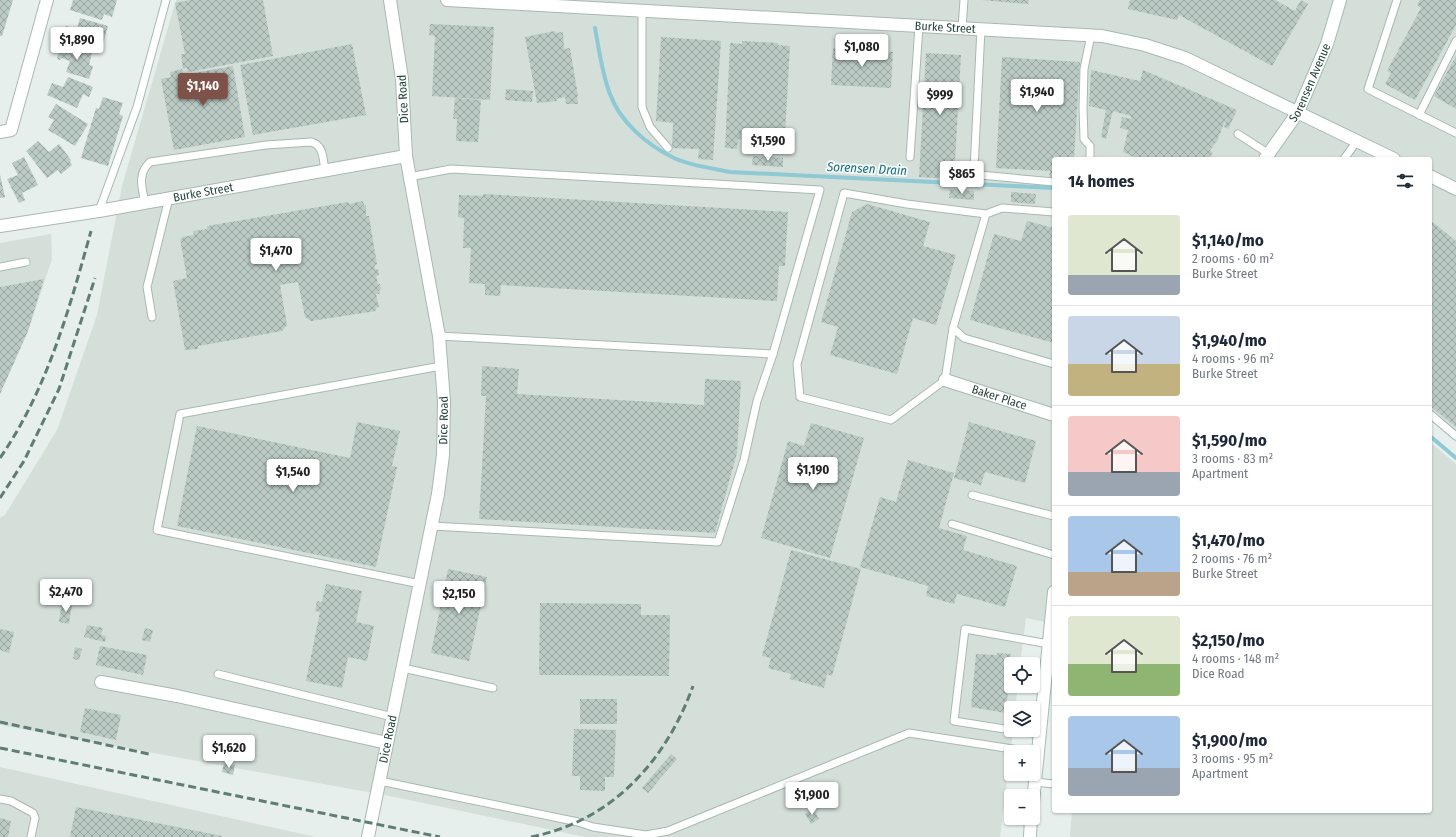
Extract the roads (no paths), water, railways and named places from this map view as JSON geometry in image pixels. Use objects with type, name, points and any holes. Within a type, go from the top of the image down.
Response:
[{"type":"street","points":[[0,132],[11,130],[47,0]]},
{"type":"street","name":"Dice Road","points":[[368,837],[432,526],[443,455],[444,402],[439,336],[406,156],[402,78],[392,0]]},
{"type":"street","name":"Burke Street","points":[[447,0],[568,3],[642,11],[1092,35],[1146,45],[1185,58],[1390,157]]},
{"type":"street","name":"Sorensen Avenue","points":[[1267,156],[1298,112],[1327,44],[1340,0]]},
{"type":"street","name":"Burke Street","points":[[0,226],[100,211],[406,156]]},
{"type":"street","points":[[1432,177],[1456,189]]},
{"type":"street","name":"Baker Place","points":[[945,380],[1052,414]]},
{"type":"street","points":[[1040,734],[1052,613]]},
{"type":"street","points":[[101,682],[176,696],[387,743]]},
{"type":"street","points":[[1034,789],[1035,782]]},
{"type":"street","points":[[1030,837],[1031,825]]},
{"type":"lane","points":[[100,211],[137,107],[166,0]]},
{"type":"lane","points":[[962,28],[964,0]]},
{"type":"lane","points":[[1397,0],[1368,89],[1456,133]]},
{"type":"lane","points":[[642,11],[642,107],[650,127],[668,148]]},
{"type":"lane","points":[[910,157],[919,26]]},
{"type":"lane","points":[[981,29],[974,169],[980,175],[1052,182]]},
{"type":"lane","points":[[1090,157],[1090,146],[1084,139],[1083,108],[1084,69],[1092,35]]},
{"type":"lane","points":[[1419,115],[1456,41]]},
{"type":"lane","points":[[1238,134],[1267,156]]},
{"type":"lane","points":[[1345,157],[1357,141]]},
{"type":"lane","points":[[145,203],[142,176],[144,168],[150,162],[266,145],[311,142],[317,143],[320,147],[325,171]]},
{"type":"lane","points":[[409,177],[451,170],[820,190],[773,354],[757,401],[744,460],[718,542],[432,526]]},
{"type":"lane","points":[[986,214],[953,328],[945,380],[890,420],[800,397],[797,364],[844,193],[907,204],[986,214],[1002,208],[1052,212]]},
{"type":"lane","points":[[152,317],[147,287],[169,198]]},
{"type":"lane","points":[[0,267],[26,262]]},
{"type":"lane","points":[[953,328],[964,338],[1052,363]]},
{"type":"lane","points":[[439,336],[773,354]]},
{"type":"lane","points":[[420,584],[157,530],[180,414],[441,366]]},
{"type":"lane","points":[[1432,416],[1456,436]]},
{"type":"lane","points":[[972,495],[1052,515]]},
{"type":"lane","points":[[952,524],[1052,554]]},
{"type":"lane","points":[[1004,729],[954,721],[965,629],[1049,644]]},
{"type":"lane","points":[[403,668],[494,688]]},
{"type":"lane","points":[[218,674],[393,717]]},
{"type":"lane","points":[[380,780],[578,822],[593,827],[646,835],[668,831],[909,733],[1004,747]]},
{"type":"lane","points":[[1035,782],[1052,784]]},
{"type":"lane","points":[[0,799],[11,801],[33,813],[35,818],[31,837]]},
{"type":"waterway","name":"Sorensen Drain","points":[[595,28],[607,86],[620,114],[636,132],[654,146],[664,153],[681,161],[730,172],[1052,188]]},
{"type":"waterway","name":"Sorensen Drain","points":[[1432,438],[1456,458]]},
{"type":"railway","points":[[0,458],[17,432],[44,377],[65,320],[91,231]]},
{"type":"railway","points":[[0,498],[24,461],[59,389],[95,278]]},
{"type":"railway","points":[[531,837],[560,829],[587,817],[611,802],[632,784],[651,763],[668,739],[682,713],[693,686]]},
{"type":"railway","points":[[0,722],[149,754]]},
{"type":"railway","points":[[0,748],[440,837]]}]
